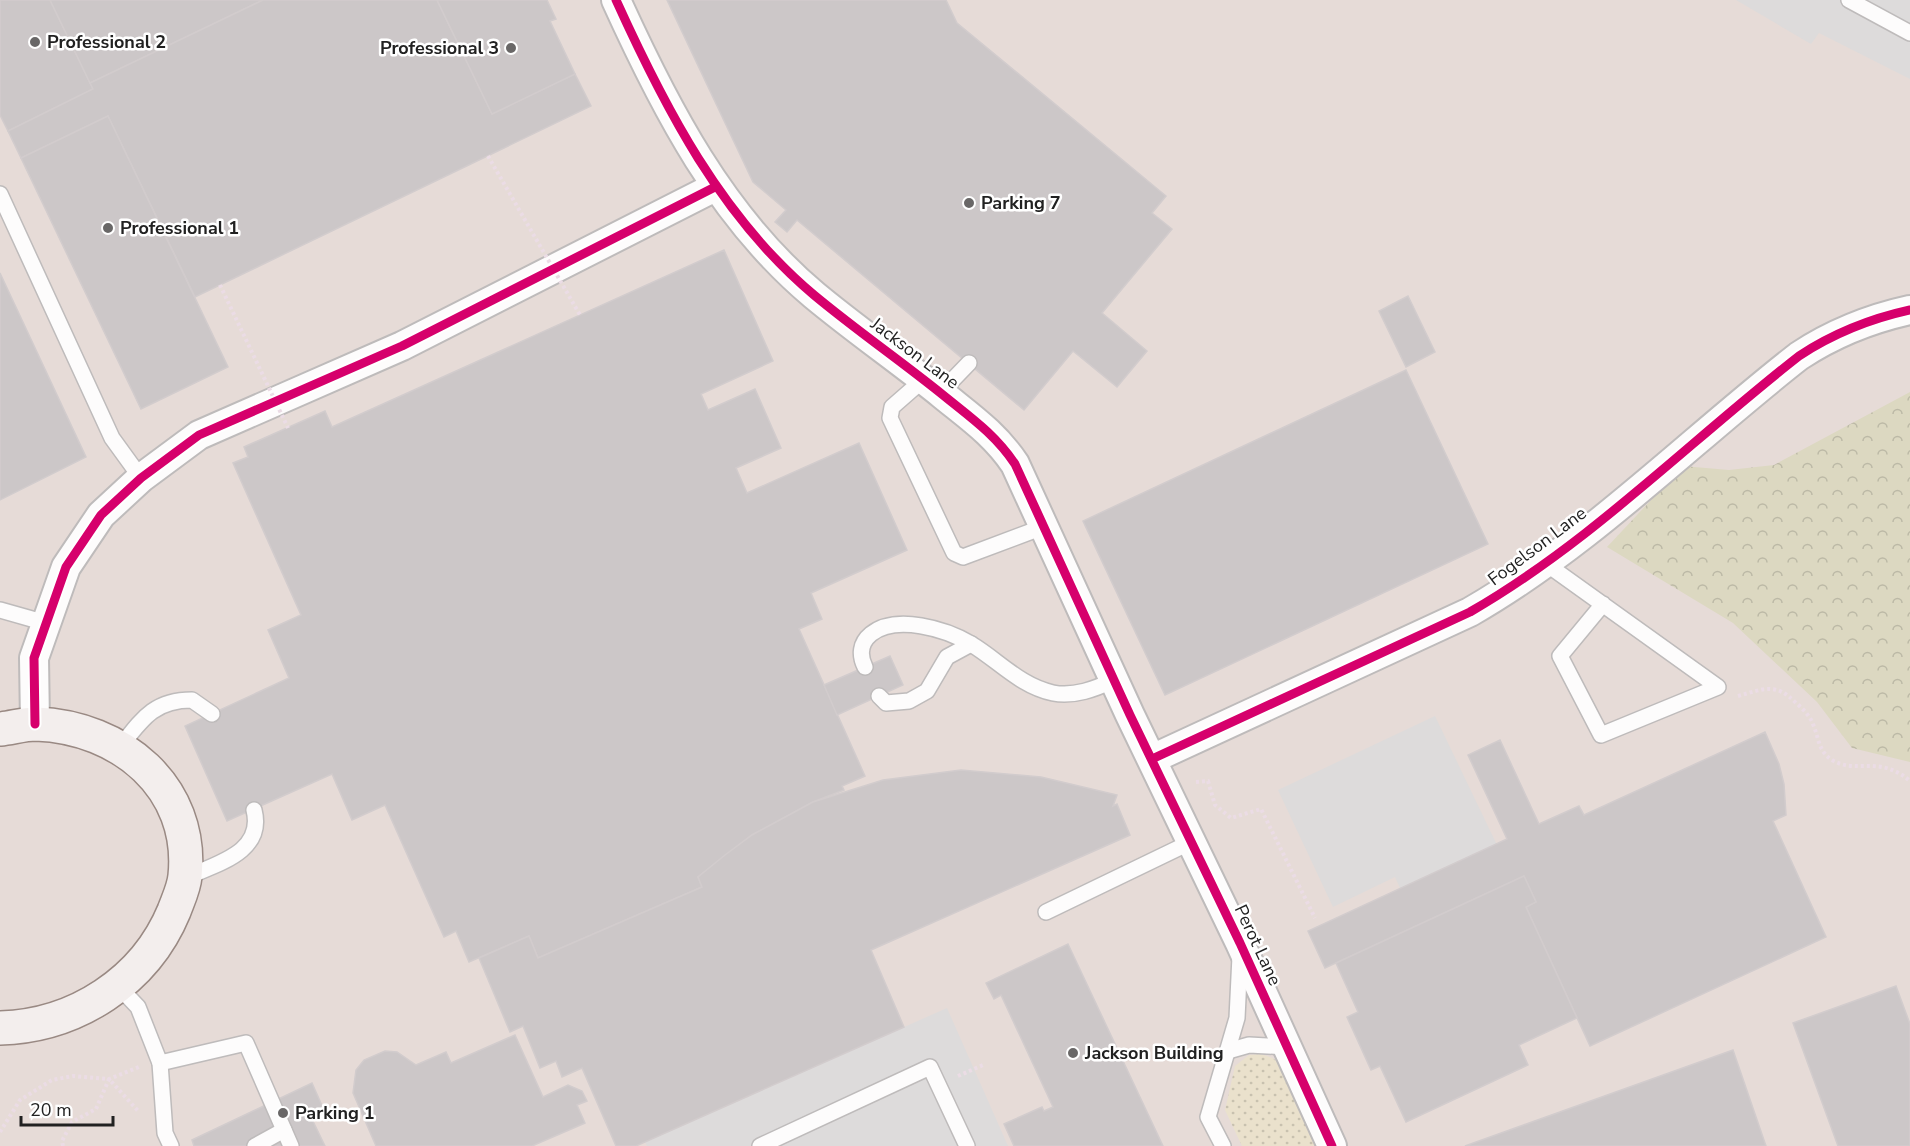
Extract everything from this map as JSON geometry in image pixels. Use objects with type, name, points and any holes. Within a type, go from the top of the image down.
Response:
[{"type":"street","name":"Jackson Lane","points":[[616,0],[643,61],[716,187],[768,252],[811,293],[988,429],[1002,445],[1015,464],[1152,759]]},
{"type":"street","points":[[35,724],[34,658],[66,567],[101,515],[141,478],[199,435],[402,346],[716,187]]},
{"type":"street","name":"Fogelson Lane","points":[[1152,759],[1470,612],[1505,592],[1575,540],[1758,388],[1828,337],[1871,320],[1910,310]]},
{"type":"street","points":[[0,729],[35,724],[92,733],[120,747],[144,764],[165,788],[179,821],[186,849],[185,878],[163,937],[147,959],[118,987],[82,1009],[56,1019],[17,1028],[0,1028]]},
{"type":"street","name":"Perot Lane","points":[[1152,759],[1240,943],[1332,1146]]},
{"type":"lane","points":[[1849,0],[1910,33]]},
{"type":"lane","points":[[0,194],[112,438],[141,478]]},
{"type":"lane","points":[[969,363],[892,407],[890,418],[954,553],[963,557],[1043,528]]},
{"type":"lane","points":[[1545,563],[1718,687]]},
{"type":"lane","points":[[1603,604],[1560,656],[1601,735],[1718,687]]},
{"type":"lane","points":[[0,610],[46,623]]},
{"type":"lane","points":[[865,667],[860,656],[864,643],[882,627],[910,623],[971,644],[1025,682],[1051,693],[1077,693],[1114,680]]},
{"type":"lane","points":[[879,696],[886,703],[909,701],[927,691],[947,657],[971,644]]},
{"type":"lane","points":[[120,747],[140,722],[161,704],[192,700],[212,714]]},
{"type":"lane","points":[[185,878],[244,851],[254,829],[256,819],[254,810]]},
{"type":"lane","points":[[1046,912],[1191,842]]},
{"type":"lane","points":[[1223,1146],[1208,1117],[1237,1018],[1240,943]]},
{"type":"lane","points":[[118,987],[138,1007],[160,1063],[165,1133],[171,1146]]},
{"type":"lane","points":[[160,1063],[246,1044],[291,1146]]},
{"type":"lane","points":[[1228,1051],[1249,1045],[1288,1047]]},
{"type":"lane","points":[[760,1146],[930,1067],[967,1146]]},
{"type":"lane","points":[[255,1146],[284,1130]]},
{"type":"path","points":[[488,156],[580,315]]},
{"type":"path","points":[[220,285],[288,428]]},
{"type":"path","points":[[1718,687],[1737,696],[1761,689],[1783,690],[1813,723],[1820,746],[1832,760],[1844,765],[1874,764],[1888,767],[1910,781]]},
{"type":"path","points":[[1196,782],[1208,781],[1215,805],[1231,818],[1261,809],[1315,918]]},
{"type":"path","points":[[0,1132],[20,1100],[52,1080],[73,1076],[110,1079],[143,1066],[160,1063]]},
{"type":"path","points":[[951,1079],[983,1065]]},
{"type":"path","points":[[110,1079],[142,1114]]},
{"type":"path","points":[[63,1146],[62,1141],[72,1122],[96,1109],[110,1079]]},
{"type":"shaded area","points":[[0,0],[1910,0],[1910,1146],[0,1146]]},
{"type":"shaded area","points":[[1736,0],[1910,0],[1910,79],[1819,33],[1811,44]]},
{"type":"shaded area","points":[[1435,716],[1497,845],[1401,890],[1395,877],[1333,907],[1278,790]]},
{"type":"shaded area","points":[[947,1008],[1008,1146],[647,1146],[645,1142]]},
{"type":"shaded area","points":[[1260,1054],[1274,1059],[1286,1076],[1315,1146],[1242,1146],[1225,1110],[1235,1066],[1249,1055]]},
{"type":"green space","points":[[1910,392],[1910,762],[1852,748],[1817,702],[1733,623],[1607,547],[1683,466],[1729,470],[1774,465]]},
{"type":"building","name":"Professional 2","points":[[0,0],[50,0],[93,89],[8,131],[0,115]]},
{"type":"building","points":[[50,0],[263,0],[90,83]]},
{"type":"building","points":[[263,0],[437,0],[492,114],[575,74],[591,106],[195,297],[108,116],[21,158],[8,131],[93,89],[90,83]]},
{"type":"building","name":"Professional 3","points":[[437,0],[547,0],[556,19],[550,21],[575,74],[492,114]]},
{"type":"building","name":"Parking 7","points":[[667,0],[946,0],[957,23],[1166,196],[1152,213],[1172,229],[1102,313],[1147,351],[1117,387],[1073,351],[1024,410],[797,220],[787,232],[775,222],[786,210],[753,182]]},
{"type":"building","name":"Professional 1","points":[[108,116],[228,367],[141,409],[21,158]]},
{"type":"building","points":[[724,250],[773,361],[701,394],[708,410],[755,389],[781,448],[736,468],[747,493],[859,443],[907,550],[811,593],[822,619],[799,629],[865,776],[842,786],[844,790],[813,802],[752,835],[698,877],[702,887],[538,958],[529,936],[469,962],[456,931],[444,937],[385,805],[352,820],[332,774],[227,821],[185,726],[289,678],[268,630],[301,615],[233,463],[248,457],[244,447],[325,411],[332,427]]},
{"type":"building","points":[[0,273],[86,457],[0,500]]},
{"type":"building","points":[[1408,296],[1435,352],[1406,367],[1379,311]]},
{"type":"building","points":[[1406,370],[1488,544],[1165,695],[1083,521]]},
{"type":"building","points":[[890,656],[903,685],[837,715],[824,685]]},
{"type":"building","points":[[1765,732],[1779,764],[1784,784],[1786,815],[1773,821],[1826,937],[1590,1046],[1526,907],[1536,902],[1524,876],[1325,968],[1308,931],[1507,839],[1468,755],[1500,740],[1539,824],[1579,806],[1584,815]]},
{"type":"building","points":[[961,770],[1041,777],[1117,795],[1113,806],[1117,804],[1130,835],[871,950],[904,1027],[636,1146],[616,1146],[582,1068],[562,1077],[556,1061],[540,1068],[523,1026],[510,1032],[479,958],[529,936],[538,958],[702,887],[698,877],[725,855],[752,835],[813,802],[883,780]]},
{"type":"building","points":[[1524,876],[1536,902],[1526,907],[1577,1018],[1519,1045],[1528,1065],[1406,1122],[1380,1066],[1371,1070],[1347,1017],[1358,1012],[1336,963]]},
{"type":"building","name":"Jackson Building","points":[[1068,944],[1163,1146],[1014,1146],[1004,1124],[1042,1107],[1044,1111],[1053,1107],[1001,995],[994,999],[986,983]]},
{"type":"building","points":[[1896,986],[1910,1024],[1910,1146],[1838,1146],[1793,1023]]},
{"type":"building","points":[[515,1035],[543,1097],[568,1085],[582,1091],[587,1101],[577,1105],[585,1123],[532,1146],[376,1146],[353,1093],[356,1070],[364,1060],[385,1051],[397,1052],[416,1065],[446,1052],[451,1063]]},
{"type":"building","points":[[1733,1050],[1766,1146],[1465,1146]]},
{"type":"building","name":"Parking 1","points":[[312,1083],[324,1110],[310,1115],[325,1146],[194,1146],[192,1140]]},
{"type":"cycle path","points":[[616,0],[655,81],[698,159],[723,196],[751,231],[814,295],[982,426],[1015,464],[1130,715],[1240,943],[1332,1146]]},
{"type":"cycle path","points":[[35,724],[34,658],[66,567],[101,515],[141,478],[199,435],[402,346],[715,187]]},
{"type":"cycle path","points":[[1152,759],[1470,612],[1557,555],[1639,490],[1799,356],[1825,340],[1852,328],[1910,310]]},
{"type":"place","name":"Professional 2","points":[[35,42]]},
{"type":"place","name":"Professional 3","points":[[511,48]]},
{"type":"place","name":"Parking 7","points":[[969,203]]},
{"type":"place","name":"Professional 1","points":[[108,228]]},
{"type":"place","name":"Jackson Building","points":[[1073,1053]]},
{"type":"place","name":"Parking 1","points":[[283,1113]]}]
